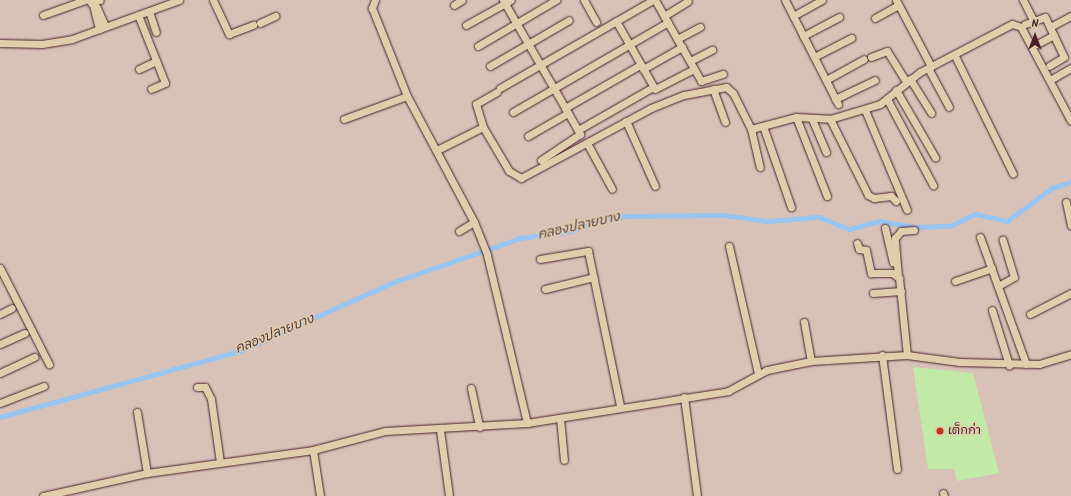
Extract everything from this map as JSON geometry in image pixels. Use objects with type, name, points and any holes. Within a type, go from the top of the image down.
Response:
[{"type":"street","points":[[43,15],[100,0]]},
{"type":"street","points":[[0,42],[55,43],[179,0]]},
{"type":"street","points":[[213,0],[228,33],[253,25]]},
{"type":"street","points":[[375,0],[372,8],[407,96],[474,222],[487,255],[527,423]]},
{"type":"street","points":[[454,5],[462,0]]},
{"type":"street","points":[[478,46],[556,0]]},
{"type":"street","points":[[584,0],[596,22]]},
{"type":"street","points":[[722,74],[704,82],[694,69],[654,0],[540,64],[476,104],[484,127],[509,171],[518,178],[587,143],[626,121],[669,101],[713,89],[730,88],[751,129],[760,167]]},
{"type":"street","points":[[785,0],[837,102],[875,80]]},
{"type":"street","points":[[793,16],[822,0]]},
{"type":"street","points":[[1023,0],[1033,20]]},
{"type":"street","points":[[466,25],[506,1],[528,44],[578,130],[579,138],[541,160]]},
{"type":"street","points":[[513,112],[629,44],[666,19],[688,1]]},
{"type":"street","points":[[90,2],[102,27]]},
{"type":"street","points":[[875,18],[897,3],[930,67],[948,107]]},
{"type":"street","points":[[149,11],[156,32]]},
{"type":"street","points":[[138,15],[165,83],[151,90]]},
{"type":"street","points":[[1025,24],[1043,15],[1050,27],[1064,57],[1049,66]]},
{"type":"street","points":[[260,23],[275,16]]},
{"type":"street","points":[[1050,27],[1071,16]]},
{"type":"street","points":[[803,36],[839,17]]},
{"type":"street","points":[[490,66],[570,20]]},
{"type":"street","points":[[616,21],[653,87],[659,89],[694,69]]},
{"type":"street","points":[[751,129],[796,117],[830,120],[865,110],[887,99],[908,80],[930,67],[955,56],[1004,26],[1015,24],[1020,27],[1071,121]]},
{"type":"street","points":[[677,39],[700,27]]},
{"type":"street","points":[[1037,44],[1054,35]]},
{"type":"street","points":[[814,57],[851,38]]},
{"type":"street","points":[[528,136],[566,111],[642,67],[682,47]]},
{"type":"street","points":[[690,62],[712,50]]},
{"type":"street","points":[[826,80],[867,58],[887,51],[931,113]]},
{"type":"street","points":[[955,56],[1013,174]]},
{"type":"street","points":[[139,69],[156,62]]},
{"type":"street","points":[[1050,80],[1071,68]]},
{"type":"street","points":[[578,130],[653,87]]},
{"type":"street","points":[[713,89],[725,122]]},
{"type":"street","points":[[896,90],[935,157]]},
{"type":"street","points":[[344,119],[407,96]]},
{"type":"street","points":[[887,99],[933,185]]},
{"type":"street","points":[[865,110],[907,210]]},
{"type":"street","points":[[796,117],[827,196]]},
{"type":"street","points":[[812,119],[826,152]]},
{"type":"street","points":[[830,120],[868,195],[874,198],[891,196],[896,201]]},
{"type":"street","points":[[626,121],[655,186]]},
{"type":"street","points":[[763,126],[791,207]]},
{"type":"street","points":[[437,150],[484,127]]},
{"type":"street","points":[[587,143],[612,190]]},
{"type":"street","points":[[1066,202],[1071,226]]},
{"type":"street","points":[[459,230],[474,222]]},
{"type":"street","points":[[885,228],[901,291],[907,355]]},
{"type":"street","points":[[896,275],[895,238],[901,231],[914,230]]},
{"type":"street","points":[[980,237],[1026,364]]},
{"type":"street","points":[[998,286],[1014,277],[1003,240]]},
{"type":"street","points":[[857,243],[859,249],[866,250],[872,273],[896,275]]},
{"type":"street","points":[[729,246],[758,374]]},
{"type":"street","points":[[540,259],[587,250],[594,277],[620,406]]},
{"type":"street","points":[[0,268],[50,364]]},
{"type":"street","points":[[955,281],[992,268]]},
{"type":"street","points":[[545,289],[594,277]]},
{"type":"street","points":[[873,293],[901,291]]},
{"type":"street","points":[[1030,314],[1071,293]]},
{"type":"street","points":[[0,314],[12,308]]},
{"type":"street","points":[[992,310],[1009,365]]},
{"type":"street","points":[[804,322],[811,361]]},
{"type":"street","points":[[0,344],[25,333]]},
{"type":"street","points":[[43,496],[147,473],[313,450],[385,432],[440,430],[527,423],[620,406],[732,390],[758,374],[811,361],[882,355],[907,355],[1009,365],[1055,362],[1070,357]]},
{"type":"street","points":[[882,355],[897,470]]},
{"type":"street","points":[[0,373],[35,357]]},
{"type":"street","points":[[0,403],[44,386]]},
{"type":"street","points":[[198,387],[205,387],[211,399],[220,462]]},
{"type":"street","points":[[470,388],[479,427]]},
{"type":"street","points":[[684,398],[697,496]]},
{"type":"street","points":[[137,412],[147,473]]},
{"type":"street","points":[[560,418],[564,460]]},
{"type":"street","points":[[440,430],[449,496]]},
{"type":"street","points":[[313,450],[320,496]]},
{"type":"green space","points":[[913,367],[973,373],[999,473],[957,481],[954,469],[928,469]]},
{"type":"waterway","name":"คลองปลายบาง","points":[[0,417],[240,351],[391,283],[520,238],[572,231],[599,220],[626,216],[723,215],[767,221],[819,217],[849,229],[879,221],[913,227],[950,226],[975,214],[1007,221],[1052,188],[1071,182]]},
{"type":"place","name":"เต็กก่า","points":[[940,431]]}]
